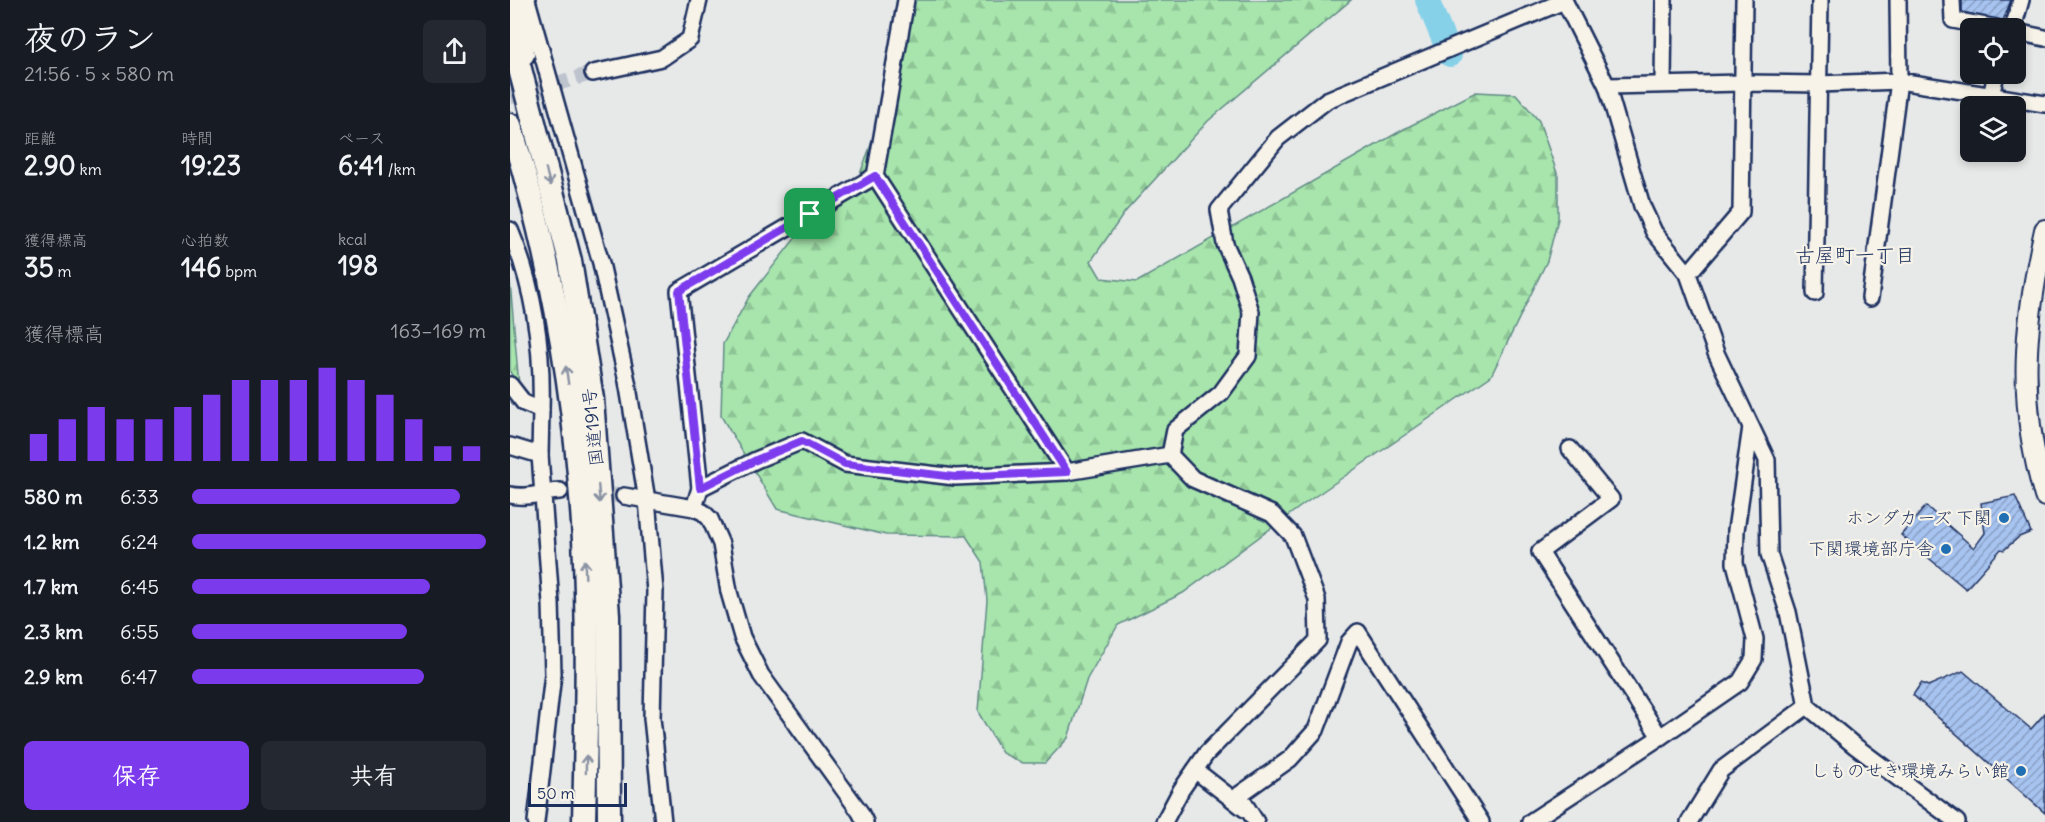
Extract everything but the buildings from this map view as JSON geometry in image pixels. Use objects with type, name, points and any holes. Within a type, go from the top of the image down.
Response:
[{"type":"highway","points":[[512,0],[541,150]]},
{"type":"highway","name":"国道191号","points":[[510,40],[570,261],[592,399],[608,615],[609,822]]},
{"type":"highway","name":"国道191号","points":[[510,125],[540,227],[554,294],[570,395],[579,476],[586,599],[584,822]]},
{"type":"highway","points":[[608,615],[621,822]]},
{"type":"main road","points":[[2045,230],[2033,283],[2025,358],[2029,421],[2045,496]]},
{"type":"street","points":[[527,0],[601,263],[627,381],[647,500],[656,591],[652,718],[663,822]]},
{"type":"street","points":[[593,73],[662,58],[690,39],[699,0]]},
{"type":"street","points":[[906,0],[875,176],[1067,472]]},
{"type":"street","points":[[1170,455],[1175,430],[1221,393],[1248,356],[1251,312],[1240,277],[1225,244],[1218,210],[1278,138],[1327,100],[1564,0],[1607,86],[1642,206],[1654,232],[1688,274],[1716,353],[1767,460],[1769,554],[1788,612],[1807,706],[1855,746],[1957,822]]},
{"type":"street","points":[[1663,84],[1664,0]]},
{"type":"street","points":[[1688,274],[1741,212],[1744,0]]},
{"type":"street","points":[[1815,293],[1820,0]]},
{"type":"street","points":[[1870,298],[1899,81],[1899,0]]},
{"type":"street","points":[[1952,0],[1953,20],[1960,21]]},
{"type":"street","points":[[2016,18],[2021,0]]},
{"type":"street","points":[[2026,34],[2045,38]]},
{"type":"street","points":[[1607,86],[1899,81],[1991,96],[1994,84]]},
{"type":"street","points":[[2026,101],[2045,104]]},
{"type":"street","points":[[694,508],[700,488],[679,291],[875,176]]},
{"type":"street","points":[[510,230],[526,274],[536,316],[541,374],[540,455],[551,603],[553,674],[536,822]]},
{"type":"street","points":[[510,384],[524,404],[541,410]]},
{"type":"street","points":[[1530,822],[1740,682],[1754,659],[1755,639],[1735,563],[1736,530],[1751,426]]},
{"type":"street","points":[[700,488],[756,460],[802,441],[845,464],[955,477],[1067,472],[1170,455]]},
{"type":"street","points":[[510,446],[540,455]]},
{"type":"street","points":[[1570,449],[1611,499],[1540,552],[1660,737]]},
{"type":"street","points":[[1164,822],[1181,790],[1206,754],[1318,640],[1317,599],[1293,536],[1272,514],[1193,478],[1170,455]]},
{"type":"street","points":[[510,495],[527,497],[542,492],[560,491]]},
{"type":"street","points":[[624,495],[694,508],[703,512],[710,519],[721,544],[729,592],[742,637],[761,675],[865,822]]},
{"type":"street","points":[[1253,817],[1239,795],[1290,759],[1316,730],[1349,642],[1358,632],[1481,822]]},
{"type":"street","points":[[1689,822],[1721,770],[1807,706]]},
{"type":"street","points":[[1195,770],[1253,817]]},
{"type":"green space","points":[[897,0],[1351,0],[1208,121],[1125,212],[1091,261],[1101,278],[1137,282],[1404,129],[1476,92],[1516,94],[1539,121],[1558,176],[1558,219],[1547,261],[1491,376],[1304,504],[1183,593],[1118,625],[1087,679],[1068,738],[1045,763],[1023,763],[1002,753],[978,712],[987,600],[983,562],[966,536],[886,535],[777,509],[721,416],[723,344],[749,297],[808,222],[857,182],[888,99]]},
{"type":"green space","points":[[510,281],[519,386],[510,372]]},
{"type":"waterway","points":[[1427,0],[1450,55]]},
{"type":"tunnel","points":[[510,97],[593,73]]},
{"type":"tunnel","points":[[560,491],[624,496]]},
{"type":"place","name":"ホンダカーズ 下関","points":[[2004,518]]},
{"type":"place","name":"下関環境部庁舎","points":[[1946,549]]},
{"type":"place","name":"しものせき環境みらい館","points":[[2021,771]]},
{"type":"district","name":"古屋町一丁目","points":[[1855,255]]},
{"type":"route","points":[[875,176],[1067,472],[955,477],[845,464],[802,441],[756,460],[700,488],[679,291],[810,214],[875,176]]}]
